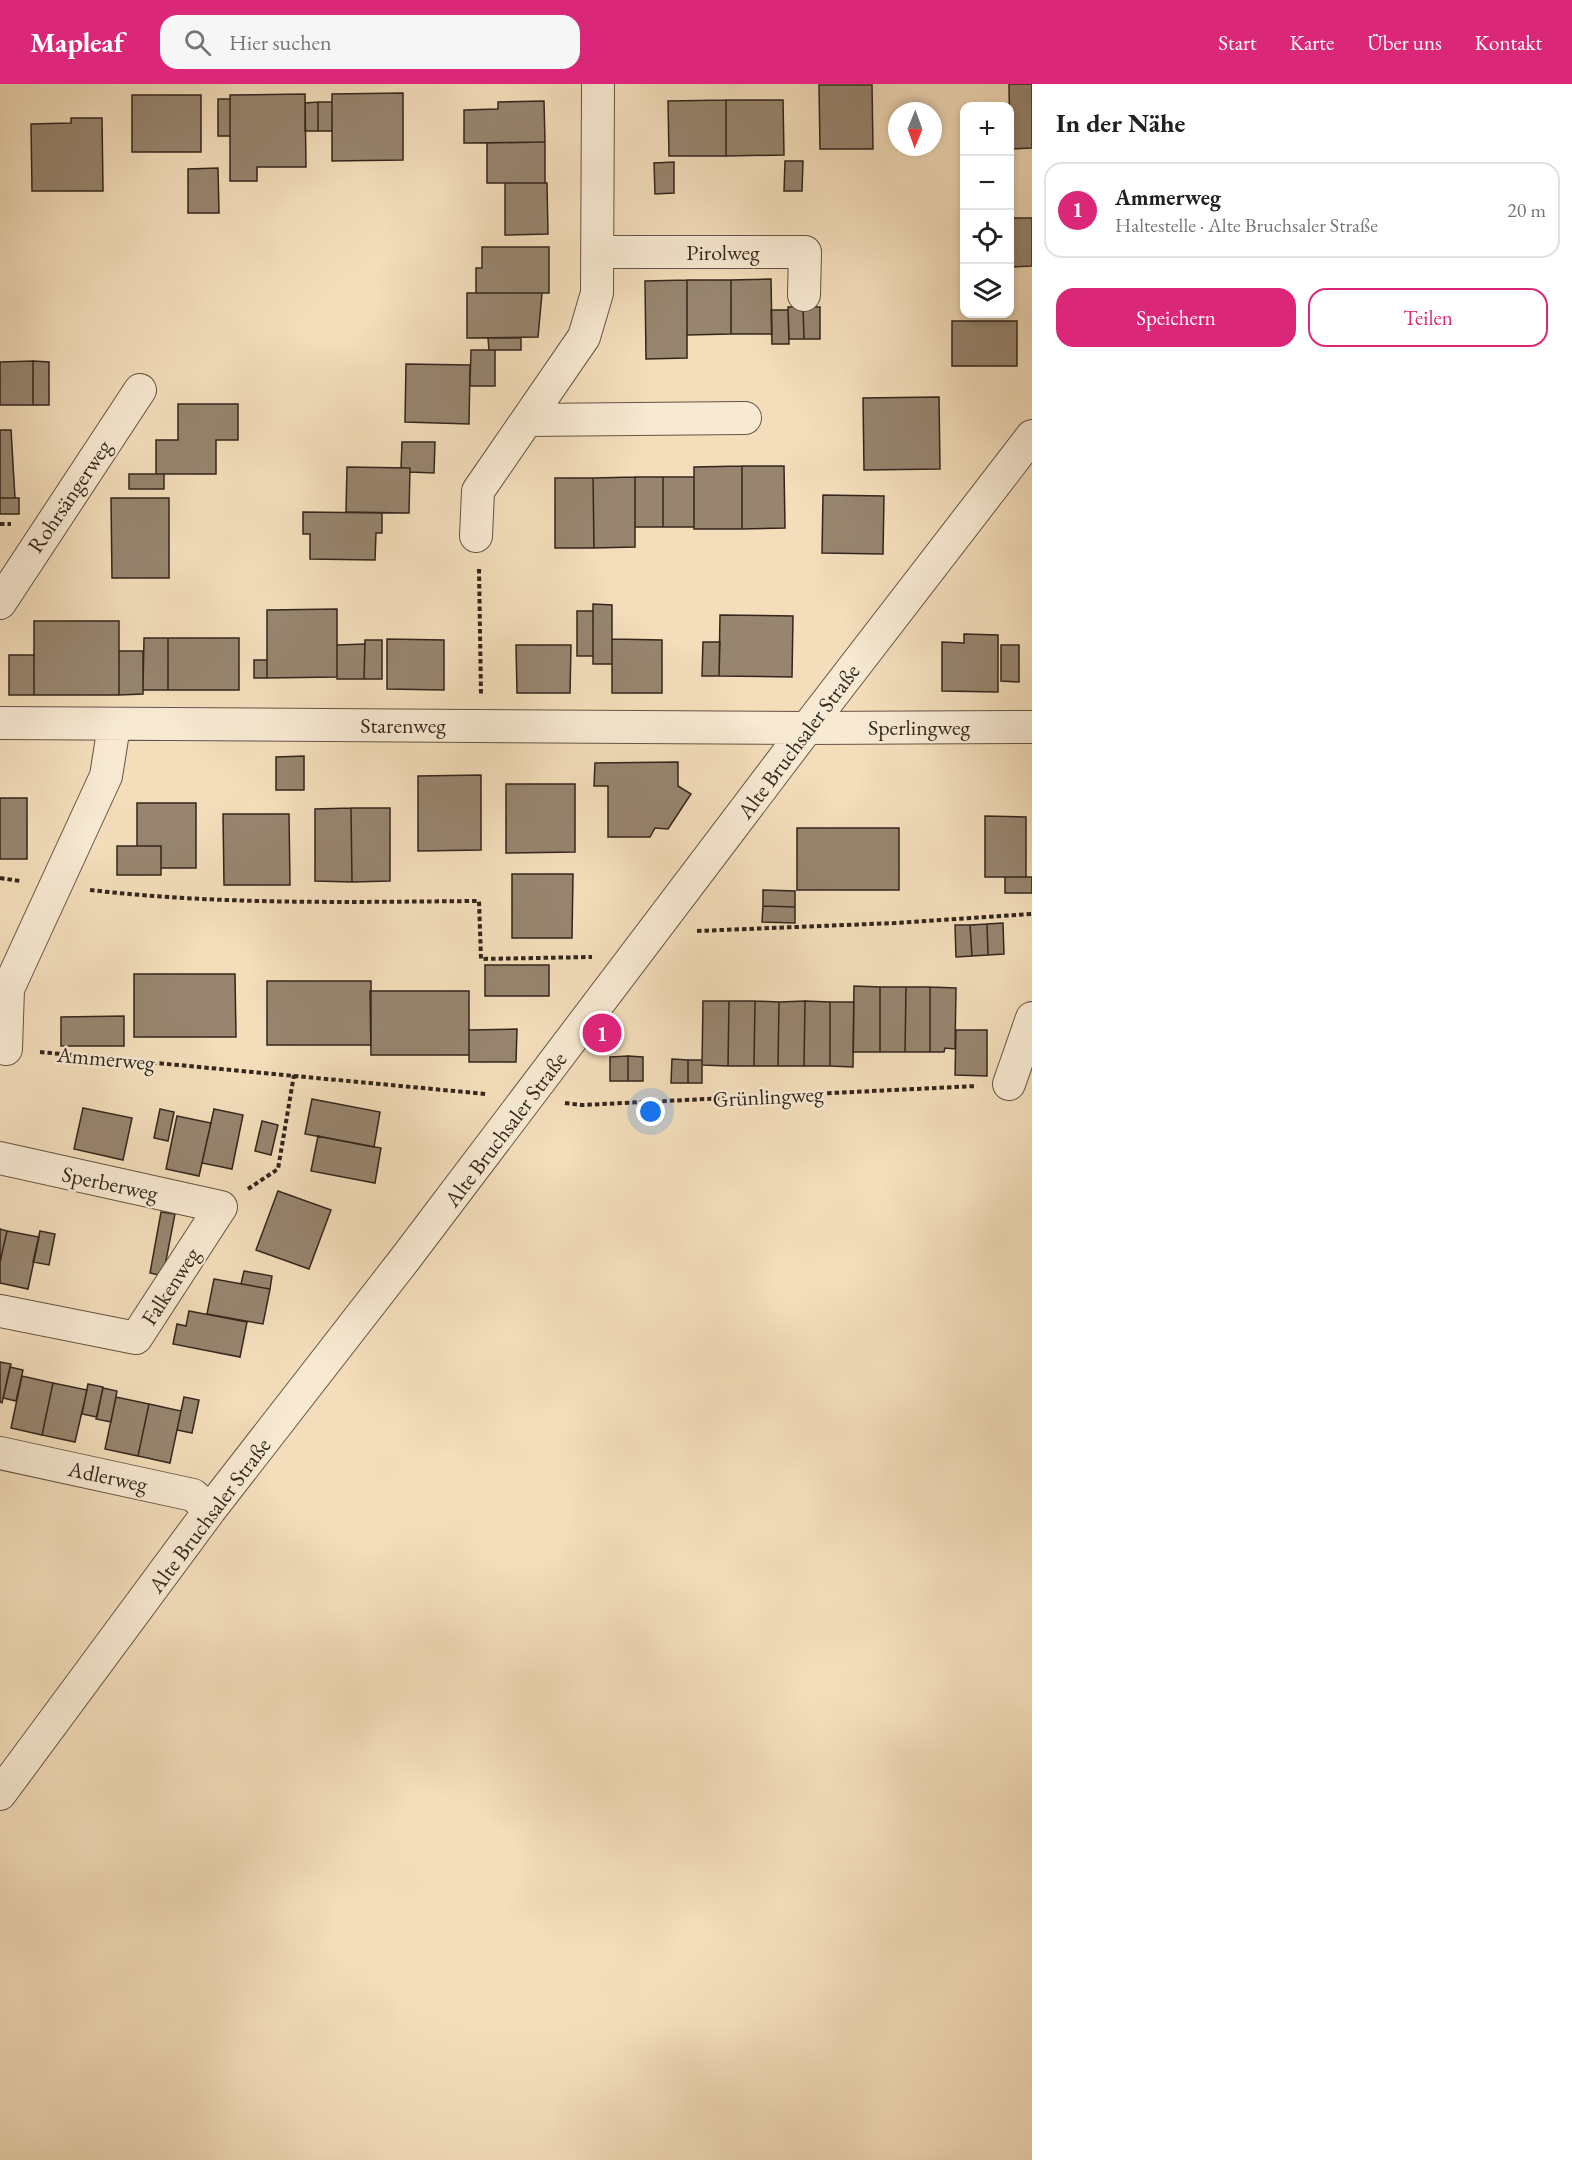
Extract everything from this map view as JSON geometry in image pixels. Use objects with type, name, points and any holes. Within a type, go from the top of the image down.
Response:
[{"type":"street","points":[[476,536],[478,491],[584,336],[597,293],[598,84]]},
{"type":"street","name":"Pirolweg","points":[[598,252],[805,252],[804,295]]},
{"type":"street","name":"Rohrsängerweg","points":[[0,603],[140,390]]},
{"type":"street","points":[[526,420],[745,418]]},
{"type":"street","name":"Alte Bruchsaler Straße","points":[[0,1794],[210,1510],[528,1098],[807,728],[1032,436]]},
{"type":"street","name":"Starenweg","points":[[0,723],[114,726],[482,724],[807,728]]},
{"type":"street","points":[[6,1049],[8,989],[106,776],[114,726]]},
{"type":"street","name":"Sperlingweg","points":[[807,728],[1032,727]]},
{"type":"street","points":[[1009,1084],[1032,1018]]},
{"type":"street","name":"Sperberweg","points":[[0,1158],[221,1207]]},
{"type":"street","name":"Falkenweg","points":[[0,1311],[136,1338],[221,1207]]},
{"type":"street","name":"Adlerweg","points":[[0,1453],[193,1495],[210,1510]]},
{"type":"path","points":[[476,536],[481,588],[482,724]]},
{"type":"path","points":[[0,878],[160,898],[261,903],[479,901],[481,959],[895,923],[1032,914]]},
{"type":"path","name":"Ammerweg","points":[[6,1049],[528,1098]]},
{"type":"path","points":[[221,1207],[278,1168],[294,1075]]},
{"type":"path","name":"Grünlingweg","points":[[528,1098],[582,1105],[1009,1084]]},
{"type":"building","points":[[1009,84],[1032,84],[1032,148],[1014,149],[1014,102],[1009,102]]},
{"type":"building","points":[[819,85],[872,85],[873,149],[820,149]]},
{"type":"building","points":[[403,93],[403,160],[332,161],[332,94]]},
{"type":"building","points":[[305,94],[306,167],[257,167],[257,181],[230,181],[230,95]]},
{"type":"building","points":[[132,95],[201,95],[201,152],[132,152]]},
{"type":"building","points":[[218,99],[230,99],[230,136],[218,136]]},
{"type":"building","points":[[726,100],[783,100],[784,155],[726,156]]},
{"type":"building","points":[[726,100],[726,156],[669,156],[668,101]]},
{"type":"building","points":[[544,101],[545,142],[464,143],[464,110],[498,109],[498,102]]},
{"type":"building","points":[[318,102],[332,102],[332,131],[318,131]]},
{"type":"building","points":[[318,102],[318,131],[305,131],[305,103]]},
{"type":"building","points":[[71,118],[102,118],[103,191],[32,191],[31,124],[71,123]]},
{"type":"building","points":[[545,142],[545,183],[487,183],[487,143]]},
{"type":"building","points":[[785,161],[803,161],[802,191],[784,191]]},
{"type":"building","points":[[674,162],[674,193],[655,194],[654,163]]},
{"type":"building","points":[[218,168],[219,213],[188,213],[188,169]]},
{"type":"building","points":[[505,183],[547,183],[548,234],[505,235]]},
{"type":"building","points":[[1014,218],[1032,218],[1032,266],[1014,267]]},
{"type":"building","points":[[482,247],[549,247],[549,293],[476,293],[476,268],[482,268]]},
{"type":"building","points":[[771,279],[772,334],[731,334],[731,280]]},
{"type":"building","points":[[687,280],[731,280],[731,334],[687,335]]},
{"type":"building","points":[[687,280],[687,358],[646,359],[645,281]]},
{"type":"building","points":[[467,293],[542,293],[538,337],[467,338]]},
{"type":"building","points":[[788,307],[803,307],[804,339],[789,339]]},
{"type":"building","points":[[803,307],[820,307],[820,339],[804,339]]},
{"type":"building","points":[[771,310],[788,310],[789,344],[772,344]]},
{"type":"building","points":[[952,321],[1017,321],[1017,366],[952,366]]},
{"type":"building","points":[[488,338],[521,338],[521,350],[489,350]]},
{"type":"building","points":[[471,350],[495,350],[495,386],[470,386]]},
{"type":"building","points":[[33,361],[49,362],[49,405],[33,405]]},
{"type":"building","points":[[33,361],[33,405],[0,405],[0,362]]},
{"type":"building","points":[[406,364],[470,365],[469,424],[405,422]]},
{"type":"building","points":[[939,397],[940,469],[864,470],[863,398]]},
{"type":"building","points":[[178,404],[238,404],[238,440],[216,440],[216,474],[156,474],[156,440],[178,440]]},
{"type":"building","points":[[0,430],[11,430],[15,498],[0,498]]},
{"type":"building","points":[[402,442],[435,442],[434,473],[410,472],[410,468],[401,468]]},
{"type":"building","points":[[742,466],[784,466],[785,528],[742,529]]},
{"type":"building","points":[[742,466],[742,529],[694,529],[694,467]]},
{"type":"building","points":[[347,467],[410,468],[409,513],[346,512]]},
{"type":"building","points":[[129,474],[164,474],[164,489],[129,489]]},
{"type":"building","points":[[635,477],[635,547],[594,548],[593,478]]},
{"type":"building","points":[[635,477],[663,477],[663,527],[635,527]]},
{"type":"building","points":[[663,477],[694,477],[694,527],[663,527]]},
{"type":"building","points":[[555,478],[593,478],[594,548],[555,548]]},
{"type":"building","points":[[823,495],[884,496],[883,554],[822,553]]},
{"type":"building","points":[[0,498],[19,498],[19,514],[0,514]]},
{"type":"building","points":[[111,498],[169,498],[169,578],[112,578]]},
{"type":"building","points":[[303,512],[382,513],[382,533],[376,533],[375,560],[310,559],[310,534],[303,534]]},
{"type":"building","points":[[593,604],[612,605],[612,664],[593,664]]},
{"type":"building","points":[[337,609],[337,677],[267,678],[267,610]]},
{"type":"building","points":[[577,611],[593,611],[593,656],[577,656]]},
{"type":"building","points":[[720,615],[793,616],[792,677],[719,676]]},
{"type":"building","points":[[34,621],[119,621],[119,695],[34,695]]},
{"type":"building","points":[[964,634],[998,635],[998,692],[942,691],[942,642],[964,643]]},
{"type":"building","points":[[144,638],[168,638],[168,690],[143,690]]},
{"type":"building","points":[[168,638],[239,638],[239,690],[168,690]]},
{"type":"building","points":[[387,639],[444,640],[444,690],[387,689]]},
{"type":"building","points":[[612,639],[662,640],[662,693],[612,693]]},
{"type":"building","points":[[365,640],[382,640],[382,679],[364,679]]},
{"type":"building","points":[[703,642],[720,642],[719,676],[702,676]]},
{"type":"building","points":[[365,644],[364,679],[337,679],[337,645]]},
{"type":"building","points":[[516,645],[571,645],[570,693],[517,693]]},
{"type":"building","points":[[1001,645],[1019,645],[1019,682],[1001,681]]},
{"type":"building","points":[[119,651],[143,651],[143,694],[119,695]]},
{"type":"building","points":[[9,655],[34,655],[34,695],[9,695]]},
{"type":"building","points":[[254,660],[267,660],[267,678],[254,678]]},
{"type":"building","points":[[304,756],[304,790],[276,790],[276,757]]},
{"type":"building","points":[[678,762],[678,786],[691,794],[668,829],[655,828],[650,837],[608,837],[608,786],[594,786],[595,763]]},
{"type":"building","points":[[481,775],[481,850],[418,851],[418,776]]},
{"type":"building","points":[[506,784],[575,784],[575,852],[506,853]]},
{"type":"building","points":[[0,798],[27,798],[27,859],[0,859]]},
{"type":"building","points":[[137,803],[196,803],[196,868],[161,868],[161,846],[137,846]]},
{"type":"building","points":[[351,808],[390,808],[390,881],[352,882]]},
{"type":"building","points":[[351,808],[352,882],[315,881],[315,809]]},
{"type":"building","points":[[223,814],[289,814],[290,885],[224,885]]},
{"type":"building","points":[[985,816],[1026,817],[1026,877],[985,877]]},
{"type":"building","points":[[797,828],[899,828],[899,890],[797,890]]},
{"type":"building","points":[[117,846],[161,846],[161,875],[117,875]]},
{"type":"building","points":[[512,874],[573,874],[572,938],[512,938]]},
{"type":"building","points":[[1005,877],[1032,877],[1032,893],[1005,893]]},
{"type":"building","points":[[763,890],[795,891],[795,907],[763,906]]},
{"type":"building","points":[[763,906],[795,907],[795,923],[762,922]]},
{"type":"building","points":[[1003,923],[1004,954],[988,955],[987,924]]},
{"type":"building","points":[[987,924],[988,955],[972,956],[970,925]]},
{"type":"building","points":[[955,925],[970,925],[972,956],[956,957]]},
{"type":"building","points":[[485,965],[549,965],[549,996],[485,996]]},
{"type":"building","points":[[134,974],[235,974],[236,1037],[134,1037]]},
{"type":"building","points":[[267,981],[371,981],[371,1045],[267,1045]]},
{"type":"building","points":[[854,986],[880,987],[880,1052],[853,1052]]},
{"type":"building","points":[[880,987],[906,987],[905,1052],[880,1052]]},
{"type":"building","points":[[906,987],[930,987],[930,1052],[905,1052]]},
{"type":"building","points":[[930,987],[956,988],[955,1049],[945,1048],[944,1052],[930,1052]]},
{"type":"building","points":[[370,991],[469,991],[469,1055],[371,1055]]},
{"type":"building","points":[[703,1001],[729,1001],[728,1066],[702,1065]]},
{"type":"building","points":[[729,1001],[755,1001],[754,1066],[728,1066]]},
{"type":"building","points":[[755,1001],[779,1002],[778,1066],[754,1066]]},
{"type":"building","points":[[805,1001],[804,1066],[778,1066],[779,1002]]},
{"type":"building","points":[[805,1001],[830,1002],[830,1066],[804,1066]]},
{"type":"building","points":[[830,1002],[854,1002],[853,1067],[830,1066]]},
{"type":"building","points":[[124,1016],[124,1046],[61,1046],[61,1017]]},
{"type":"building","points":[[517,1029],[516,1062],[469,1062],[469,1030]]},
{"type":"building","points":[[956,1030],[987,1030],[987,1076],[955,1075]]},
{"type":"building","points":[[628,1056],[643,1057],[643,1081],[628,1081]]},
{"type":"building","points":[[628,1056],[628,1081],[610,1081],[610,1057]]},
{"type":"building","points":[[672,1059],[688,1060],[688,1083],[671,1083]]},
{"type":"building","points":[[688,1060],[702,1060],[702,1083],[688,1083]]},
{"type":"building","points":[[312,1099],[380,1112],[374,1147],[305,1134]]},
{"type":"building","points":[[83,1108],[132,1118],[123,1160],[74,1149]]},
{"type":"building","points":[[160,1109],[174,1112],[168,1141],[154,1138]]},
{"type":"building","points":[[214,1109],[243,1115],[232,1169],[202,1163]]},
{"type":"building","points":[[177,1116],[211,1123],[199,1176],[166,1169]]},
{"type":"building","points":[[262,1121],[278,1125],[271,1155],[255,1151]]},
{"type":"building","points":[[318,1136],[381,1148],[375,1183],[311,1171]]},
{"type":"building","points":[[278,1191],[331,1210],[309,1269],[256,1250]]},
{"type":"building","points":[[161,1212],[175,1214],[163,1276],[150,1273]]},
{"type":"building","points":[[0,1229],[7,1231],[0,1262]]},
{"type":"building","points":[[7,1231],[39,1237],[28,1289],[0,1283],[0,1262]]},
{"type":"building","points":[[40,1231],[55,1234],[49,1265],[33,1262]]},
{"type":"building","points":[[244,1271],[272,1276],[270,1289],[241,1284]]},
{"type":"building","points":[[214,1279],[270,1289],[263,1324],[207,1314]]},
{"type":"building","points":[[189,1311],[247,1322],[240,1357],[173,1344],[177,1324],[186,1326]]},
{"type":"building","points":[[0,1362],[11,1364],[2,1403],[0,1402]]},
{"type":"building","points":[[10,1367],[23,1370],[16,1401],[3,1398]]},
{"type":"building","points":[[22,1376],[53,1383],[42,1435],[11,1428]]},
{"type":"building","points":[[53,1383],[87,1390],[75,1442],[42,1435]]},
{"type":"building","points":[[88,1384],[103,1387],[97,1417],[82,1414]]},
{"type":"building","points":[[103,1388],[117,1391],[111,1422],[96,1419]]},
{"type":"building","points":[[116,1397],[149,1404],[138,1456],[105,1449]]},
{"type":"building","points":[[184,1397],[199,1400],[192,1433],[177,1430]]},
{"type":"building","points":[[149,1404],[181,1411],[170,1463],[138,1456]]},
{"type":"place","name":"Ammerweg","points":[[602,1033]]}]
